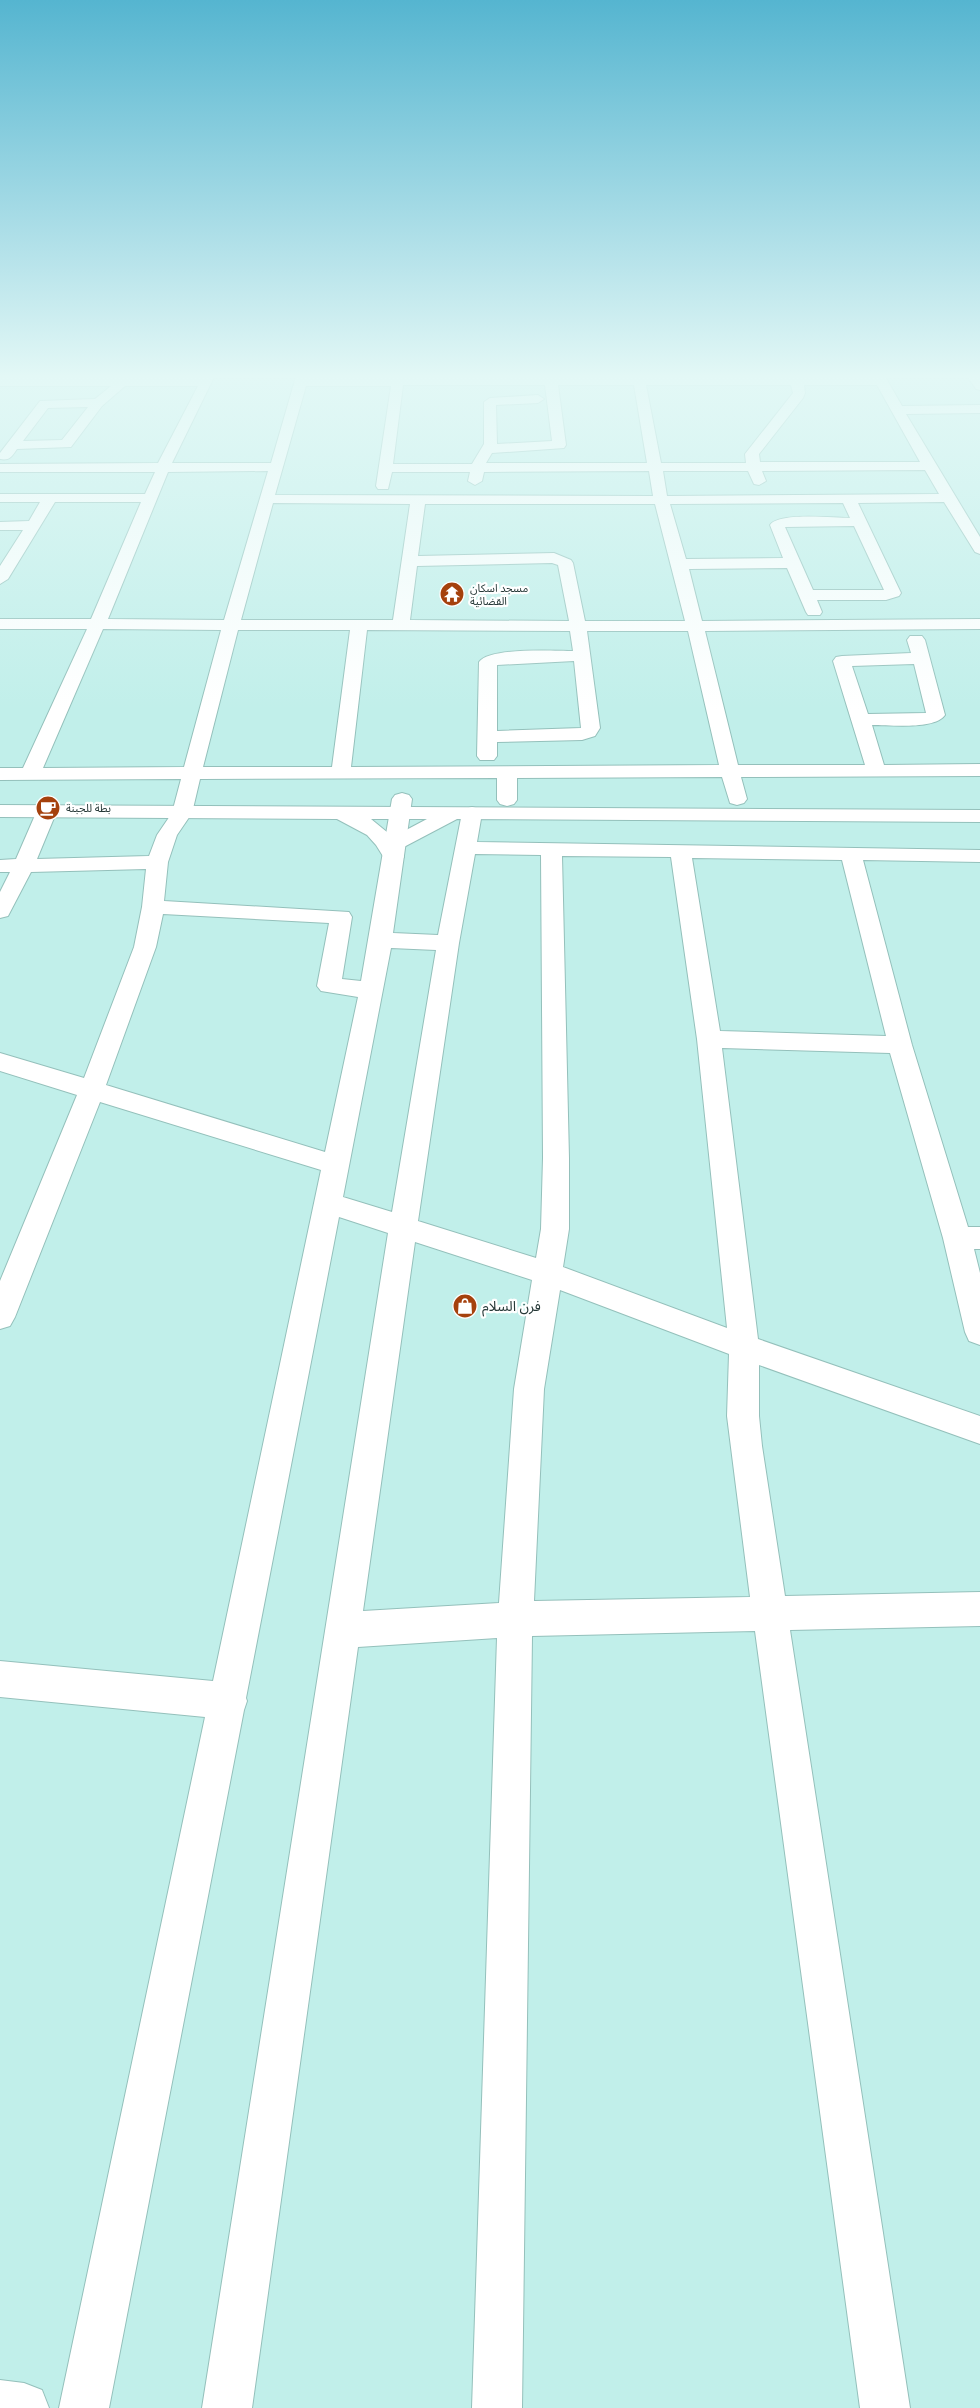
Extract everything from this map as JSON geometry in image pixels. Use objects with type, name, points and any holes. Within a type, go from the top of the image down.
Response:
[{"type":"main road","points":[[30,775],[97,625],[156,485]]},
{"type":"main road","points":[[0,1317],[92,1090],[145,947],[157,862],[167,835],[184,806],[231,624],[271,485]]},
{"type":"main road","points":[[382,499],[383,485]]},
{"type":"main road","points":[[472,500],[475,485]]},
{"type":"main road","points":[[658,485],[680,564],[737,799]]},
{"type":"main road","points":[[761,485],[766,498]]},
{"type":"main road","points":[[940,485],[947,498],[972,525],[980,550]]},
{"type":"main road","points":[[0,498],[151,498]]},
{"type":"main road","points":[[0,580],[50,498]]},
{"type":"main road","points":[[808,596],[892,594],[848,498]]},
{"type":"main road","points":[[268,499],[661,500],[947,498]]},
{"type":"main road","points":[[401,624],[418,499]]},
{"type":"main road","points":[[819,625],[779,524],[858,522]]},
{"type":"main road","points":[[0,526],[35,525]]},
{"type":"main road","points":[[410,561],[558,559],[565,563],[578,626],[591,728],[588,732],[489,737]]},
{"type":"main road","points":[[680,564],[794,563]]},
{"type":"main road","points":[[0,624],[578,626],[980,624]]},
{"type":"main road","points":[[341,772],[359,624]]},
{"type":"main road","points":[[861,720],[929,719],[936,715],[927,689],[922,658],[911,624]]},
{"type":"main road","points":[[485,773],[489,737],[488,662],[498,658],[581,656]]},
{"type":"main road","points":[[876,769],[841,662],[842,660],[922,658]]},
{"type":"main road","points":[[0,774],[980,770]]},
{"type":"main road","points":[[507,800],[508,773]]},
{"type":"main road","points":[[0,798],[341,813],[398,828],[464,813]]},
{"type":"main road","points":[[398,828],[507,800],[980,801]]},
{"type":"main road","points":[[0,812],[46,813],[184,806],[398,828],[464,813],[980,816]]},
{"type":"main road","points":[[0,912],[46,813]]},
{"type":"main road","points":[[341,813],[376,831],[390,848],[398,828]]},
{"type":"main road","points":[[227,2408],[403,1228],[448,943],[467,848],[464,813]]},
{"type":"main road","points":[[84,2408],[329,1204],[381,940],[398,828]]},
{"type":"main road","points":[[467,848],[851,855],[978,862]]},
{"type":"main road","points":[[497,2408],[515,1619],[529,1389],[555,1229],[556,1158],[551,850]]},
{"type":"main road","points":[[681,853],[709,1039],[744,1347],[743,1416],[746,1446],[768,1614],[885,2408]]},
{"type":"main road","points":[[851,855],[900,1045],[968,1238],[980,1332]]},
{"type":"main road","points":[[0,866],[157,862]]},
{"type":"main road","points":[[152,907],[341,917],[329,986],[370,990]]},
{"type":"main road","points":[[381,940],[448,943]]},
{"type":"main road","points":[[709,1039],[900,1045]]},
{"type":"main road","points":[[0,1062],[336,1165]]},
{"type":"main road","points":[[329,1204],[548,1274],[744,1347],[980,1430]]},
{"type":"main road","points":[[343,1630],[515,1619],[980,1609]]},
{"type":"main road","points":[[0,1679],[229,1701]]},
{"type":"main road","points":[[0,2405],[24,2408]]},
{"type":"place","name":"مسجد اسكان القضائية","points":[[452,594]]},
{"type":"place","name":"بطة للجبنة","points":[[48,808]]},
{"type":"place","name":"فرن السلام","points":[[465,1306]]}]
